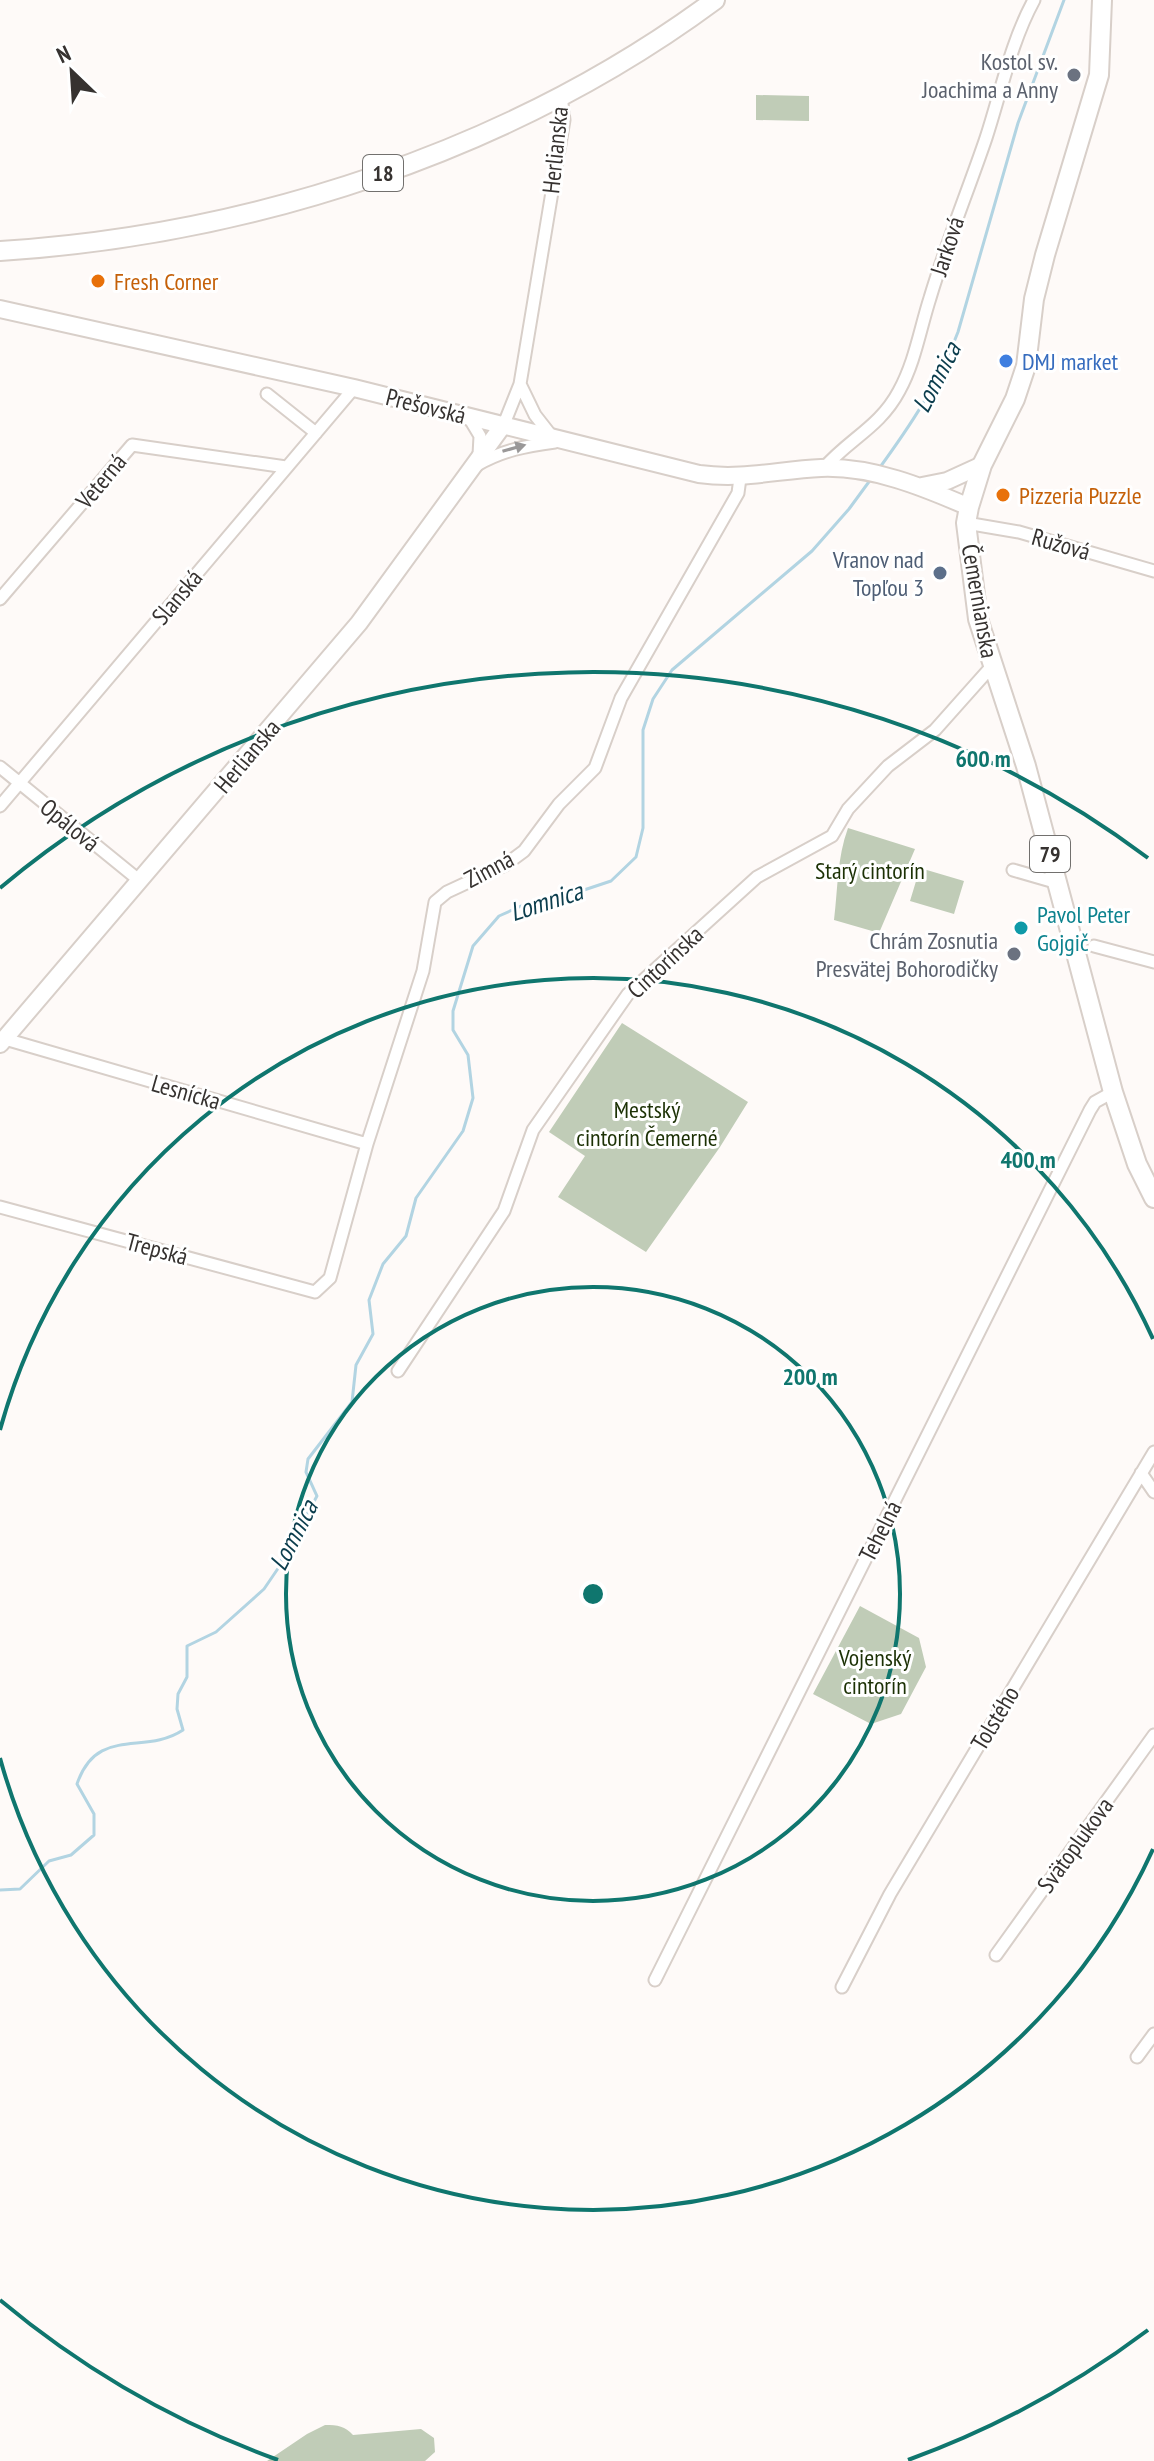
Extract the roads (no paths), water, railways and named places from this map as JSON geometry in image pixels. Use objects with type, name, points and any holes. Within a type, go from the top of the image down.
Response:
[{"type":"main road","name":"Herlianska","points":[[561,96],[640,52],[715,0]]},
{"type":"main road","name":"Čemernianska","points":[[1102,0],[1099,75],[1045,255],[1034,299],[1026,366],[1015,399],[982,465],[968,515],[978,619],[1026,766],[1113,1092],[1137,1164],[1154,1198]]},
{"type":"main road","name":"18","points":[[0,251],[139,236],[234,217],[313,196],[435,154],[561,96]]},
{"type":"main road","name":"Prešovská","points":[[0,309],[354,388],[699,474],[740,478],[824,468],[891,478],[920,486],[968,515]]},
{"type":"main road","name":"Herlianska","points":[[2,1042],[359,623],[504,424]]},
{"type":"main road","points":[[920,486],[947,481],[982,465]]},
{"type":"street","name":"Jarková","points":[[824,468],[836,454],[880,420],[899,392],[913,358],[929,300],[985,141],[1008,64],[1034,0]]},
{"type":"street","name":"Herlianska","points":[[504,424],[520,384],[564,120],[561,96]]},
{"type":"street","points":[[520,384],[535,415],[558,439]]},
{"type":"street","name":"Slanská","points":[[0,806],[354,388]]},
{"type":"street","points":[[267,394],[316,433]]},
{"type":"street","points":[[467,416],[480,436],[474,463]]},
{"type":"street","points":[[474,463],[505,450],[558,439]]},
{"type":"street","name":"Veterná","points":[[0,599],[132,445],[286,467]]},
{"type":"street","name":"Zimná","points":[[315,1292],[330,1278],[367,1144],[423,971],[435,902],[447,892],[505,865],[524,851],[559,804],[595,768],[621,698],[738,493],[740,478]]},
{"type":"street","name":"Ružová","points":[[968,515],[1154,571]]},
{"type":"street","name":"Cintorínska","points":[[398,1371],[504,1211],[533,1130],[628,994],[757,877],[832,836],[848,809],[878,777],[935,730],[992,666]]},
{"type":"street","name":"Opálová","points":[[0,767],[140,881]]},
{"type":"street","points":[[1013,870],[1058,883]]},
{"type":"street","points":[[1094,946],[1154,962]]},
{"type":"street","name":"Lesnícka","points":[[2,1042],[367,1144]]},
{"type":"street","name":"Tehelná","points":[[655,1980],[1090,1110],[1095,1102],[1113,1092]]},
{"type":"street","name":"Trepská","points":[[0,1207],[315,1292]]},
{"type":"street","name":"Tolstého","points":[[842,1987],[890,1894],[1154,1452]]},
{"type":"street","points":[[1141,1473],[1154,1492]]},
{"type":"street","name":"Svätoplukova","points":[[996,1955],[1154,1735]]},
{"type":"street","points":[[1137,2057],[1154,2034]]},
{"type":"waterway","name":"Lomnica","points":[[878,470],[923,404],[958,332],[1018,123],[1064,0]]},
{"type":"waterway","name":"Lomnica","points":[[0,1890],[20,1889],[49,1861],[71,1855],[94,1835],[94,1814],[77,1784],[86,1766],[97,1754],[109,1748],[168,1737],[183,1730],[177,1709],[178,1694],[187,1677],[187,1646],[216,1632],[264,1589],[279,1567],[291,1531],[305,1518],[317,1496],[306,1472],[308,1459],[352,1402],[356,1365],[373,1334],[369,1300],[383,1264],[406,1236],[416,1198],[463,1131],[473,1098],[468,1055],[453,1030],[453,1011],[473,946],[499,916],[537,899],[581,891],[611,881],[636,857],[643,828],[643,730],[653,699],[672,670],[812,551],[871,479]]},
{"type":"place","name":"Kostol sv. Joachima a Anny","points":[[1074,75]]},
{"type":"place","name":"Fresh Corner","points":[[98,281]]},
{"type":"place","name":"DMJ market","points":[[1006,361]]},
{"type":"place","name":"Pizzeria Puzzle","points":[[1003,495]]},
{"type":"place","name":"Vranov nad Topľou 3","points":[[940,573]]},
{"type":"place","name":"Pavol Peter Gojgič","points":[[1021,928]]},
{"type":"place","name":"Chrám Zosnutia Presvätej Bohorodičky","points":[[1014,954]]},
{"type":"park label","name":"Starý cintorín","points":[[870,870]]},
{"type":"park label","name":"Mestský cintorín Čemerné","points":[[647,1123]]},
{"type":"park label","name":"Vojenský cintorín","points":[[875,1671]]}]
